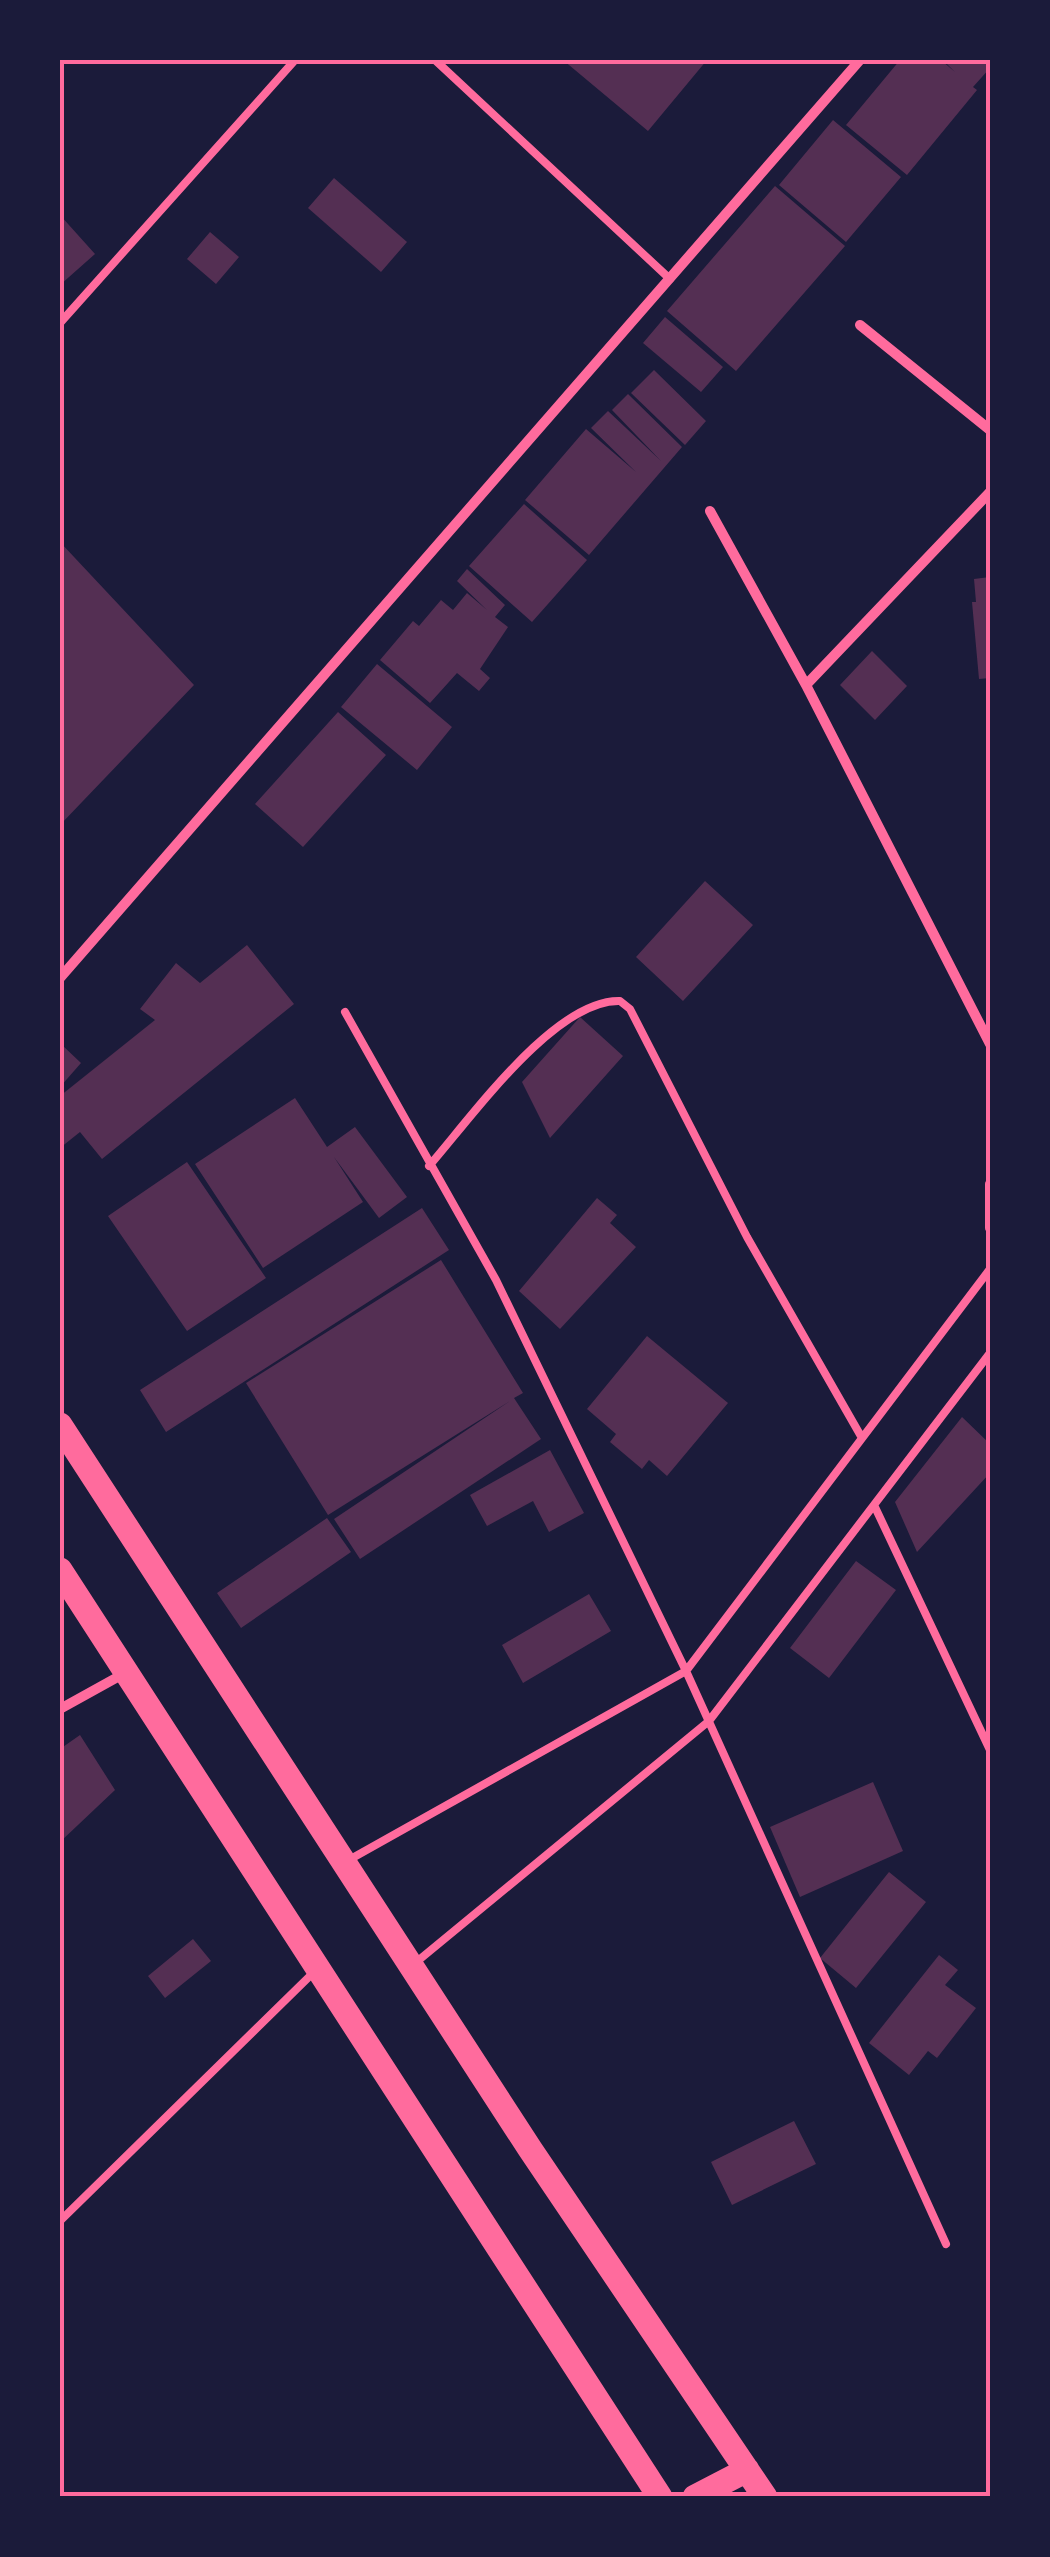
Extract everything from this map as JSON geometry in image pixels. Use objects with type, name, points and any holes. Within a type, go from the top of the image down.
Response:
[{"type":"main road","points":[[60,1425],[410,1966],[765,2497]]},
{"type":"main road","points":[[60,1570],[660,2497]]},
{"type":"main road","points":[[695,2497],[747,2470]]},
{"type":"street","points":[[60,978],[860,60]]},
{"type":"street","points":[[860,325],[990,430]]},
{"type":"street","points":[[806,685],[990,492]]},
{"type":"street","points":[[710,511],[806,685],[990,1044]]},
{"type":"street","points":[[990,1184],[990,1228]]},
{"type":"street","points":[[60,1709],[126,1673]]},
{"type":"lane","points":[[60,323],[296,60]]},
{"type":"lane","points":[[435,60],[670,278]]},
{"type":"lane","points":[[429,1166],[550,1030],[590,1004],[620,1001],[638,1024],[748,1237],[862,1438]]},
{"type":"lane","points":[[345,1012],[496,1280],[686,1671],[946,2244]]},
{"type":"lane","points":[[344,1864],[686,1671],[990,1270]]},
{"type":"lane","points":[[410,1966],[709,1722],[990,1352]]},
{"type":"lane","points":[[874,1505],[990,1750]]},
{"type":"lane","points":[[60,2221],[317,1969]]},
{"type":"building","points":[[563,60],[707,60],[648,131]]},
{"type":"building","points":[[900,60],[941,60],[955,72],[943,60],[990,60],[990,68],[973,87],[977,90],[907,175],[846,125]]},
{"type":"building","points":[[833,120],[901,177],[846,242],[779,185]]},
{"type":"building","points":[[334,178],[407,242],[381,272],[308,208]]},
{"type":"building","points":[[775,186],[845,246],[736,371],[667,311]]},
{"type":"building","points":[[60,215],[95,254],[60,285]]},
{"type":"building","points":[[210,232],[239,257],[216,284],[187,259]]},
{"type":"building","points":[[665,317],[723,367],[701,392],[643,343]]},
{"type":"building","points":[[654,370],[706,421],[685,445],[631,393]]},
{"type":"building","points":[[628,394],[682,447],[589,555],[525,500],[586,429],[636,472],[591,428],[608,411],[661,461],[612,410]]},
{"type":"building","points":[[524,504],[587,560],[532,622],[469,566]]},
{"type":"building","points":[[60,542],[194,685],[60,825]]},
{"type":"building","points":[[467,569],[505,605],[495,617],[508,627],[480,669],[490,678],[479,691],[457,673],[430,703],[380,660],[413,621],[419,626],[441,600],[453,610],[467,593],[487,610],[457,581]]},
{"type":"building","points":[[990,577],[990,678],[979,679],[972,602],[976,602],[974,579]]},
{"type":"building","points":[[872,651],[907,686],[875,720],[840,685]]},
{"type":"building","points":[[377,664],[452,727],[417,770],[341,707]]},
{"type":"building","points":[[338,712],[386,755],[303,847],[255,804]]},
{"type":"building","points":[[705,881],[753,925],[683,1001],[636,957]]},
{"type":"building","points":[[247,945],[294,1004],[102,1159],[80,1132],[60,1148],[60,1096],[155,1020],[140,1009],[176,963],[200,983]]},
{"type":"building","points":[[580,1017],[623,1056],[550,1138],[522,1082]]},
{"type":"building","points":[[60,1047],[81,1063],[60,1087]]},
{"type":"building","points":[[295,1098],[327,1147],[355,1127],[407,1197],[379,1218],[334,1157],[363,1202],[263,1268],[195,1164]]},
{"type":"building","points":[[187,1162],[266,1278],[187,1331],[108,1216]]},
{"type":"building","points":[[597,1198],[617,1215],[610,1223],[636,1247],[560,1329],[519,1291]]},
{"type":"building","points":[[422,1208],[449,1250],[166,1432],[140,1390]]},
{"type":"building","points":[[441,1260],[523,1393],[514,1398],[541,1439],[360,1559],[334,1519],[510,1401],[328,1515],[246,1383]]},
{"type":"building","points":[[647,1336],[728,1403],[667,1476],[649,1460],[642,1469],[610,1442],[616,1434],[587,1409]]},
{"type":"building","points":[[962,1417],[990,1444],[990,1473],[917,1552],[895,1502]]},
{"type":"building","points":[[550,1450],[584,1513],[549,1532],[533,1501],[487,1526],[470,1495]]},
{"type":"building","points":[[327,1518],[351,1552],[241,1628],[217,1593]]},
{"type":"building","points":[[856,1561],[896,1590],[829,1678],[790,1648]]},
{"type":"building","points":[[589,1594],[611,1631],[523,1683],[502,1645]]},
{"type":"building","points":[[80,1735],[115,1790],[60,1842],[60,1749]]},
{"type":"building","points":[[873,1782],[903,1851],[800,1897],[770,1827]]},
{"type":"building","points":[[889,1872],[926,1902],[856,1988],[820,1958]]},
{"type":"building","points":[[193,1939],[211,1961],[165,1998],[148,1976]]},
{"type":"building","points":[[939,1955],[958,1970],[945,1985],[976,2008],[937,2058],[928,2051],[909,2075],[869,2043]]},
{"type":"building","points":[[794,2121],[816,2164],[732,2205],[711,2162]]}]
